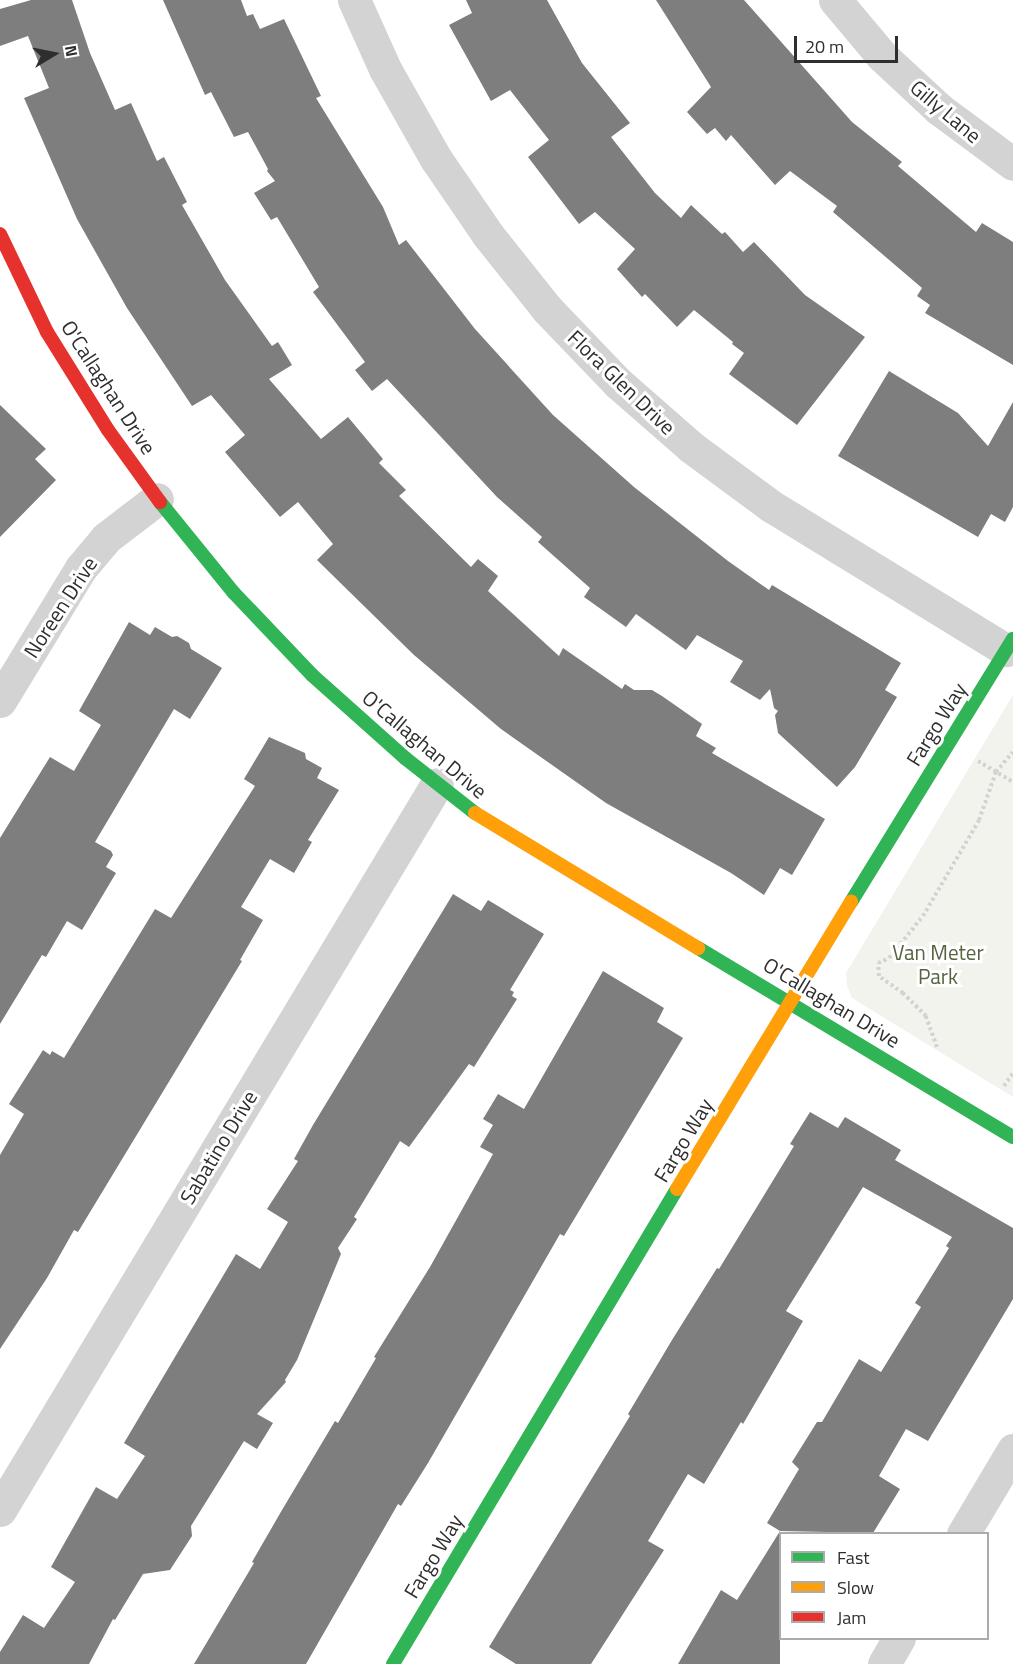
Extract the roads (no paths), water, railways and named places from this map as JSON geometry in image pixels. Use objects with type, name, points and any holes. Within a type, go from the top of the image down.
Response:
[{"type":"street","name":"Flora Glen Drive","points":[[354,0],[396,89],[436,159],[481,226],[547,309],[618,382],[692,447],[771,506],[1010,644]]},
{"type":"street","name":"Gilly Lane","points":[[835,0],[882,56],[939,109],[1013,164]]},
{"type":"street","name":"O'Callaghan Drive","points":[[0,234],[47,333],[108,430],[157,499],[234,593],[312,675],[468,809],[1013,1137]]},
{"type":"street","name":"Noreen Drive","points":[[0,701],[81,568],[106,538],[157,499]]},
{"type":"street","name":"Fargo Way","points":[[393,1664],[790,1001],[1010,644]]},
{"type":"street","name":"Sabatino Drive","points":[[0,1510],[437,784]]},
{"type":"street","points":[[964,1532],[1011,1458]]},
{"type":"street","points":[[884,1664],[898,1640]]},
{"type":"park label","name":"Van Meter Park","points":[[938,964]]}]
